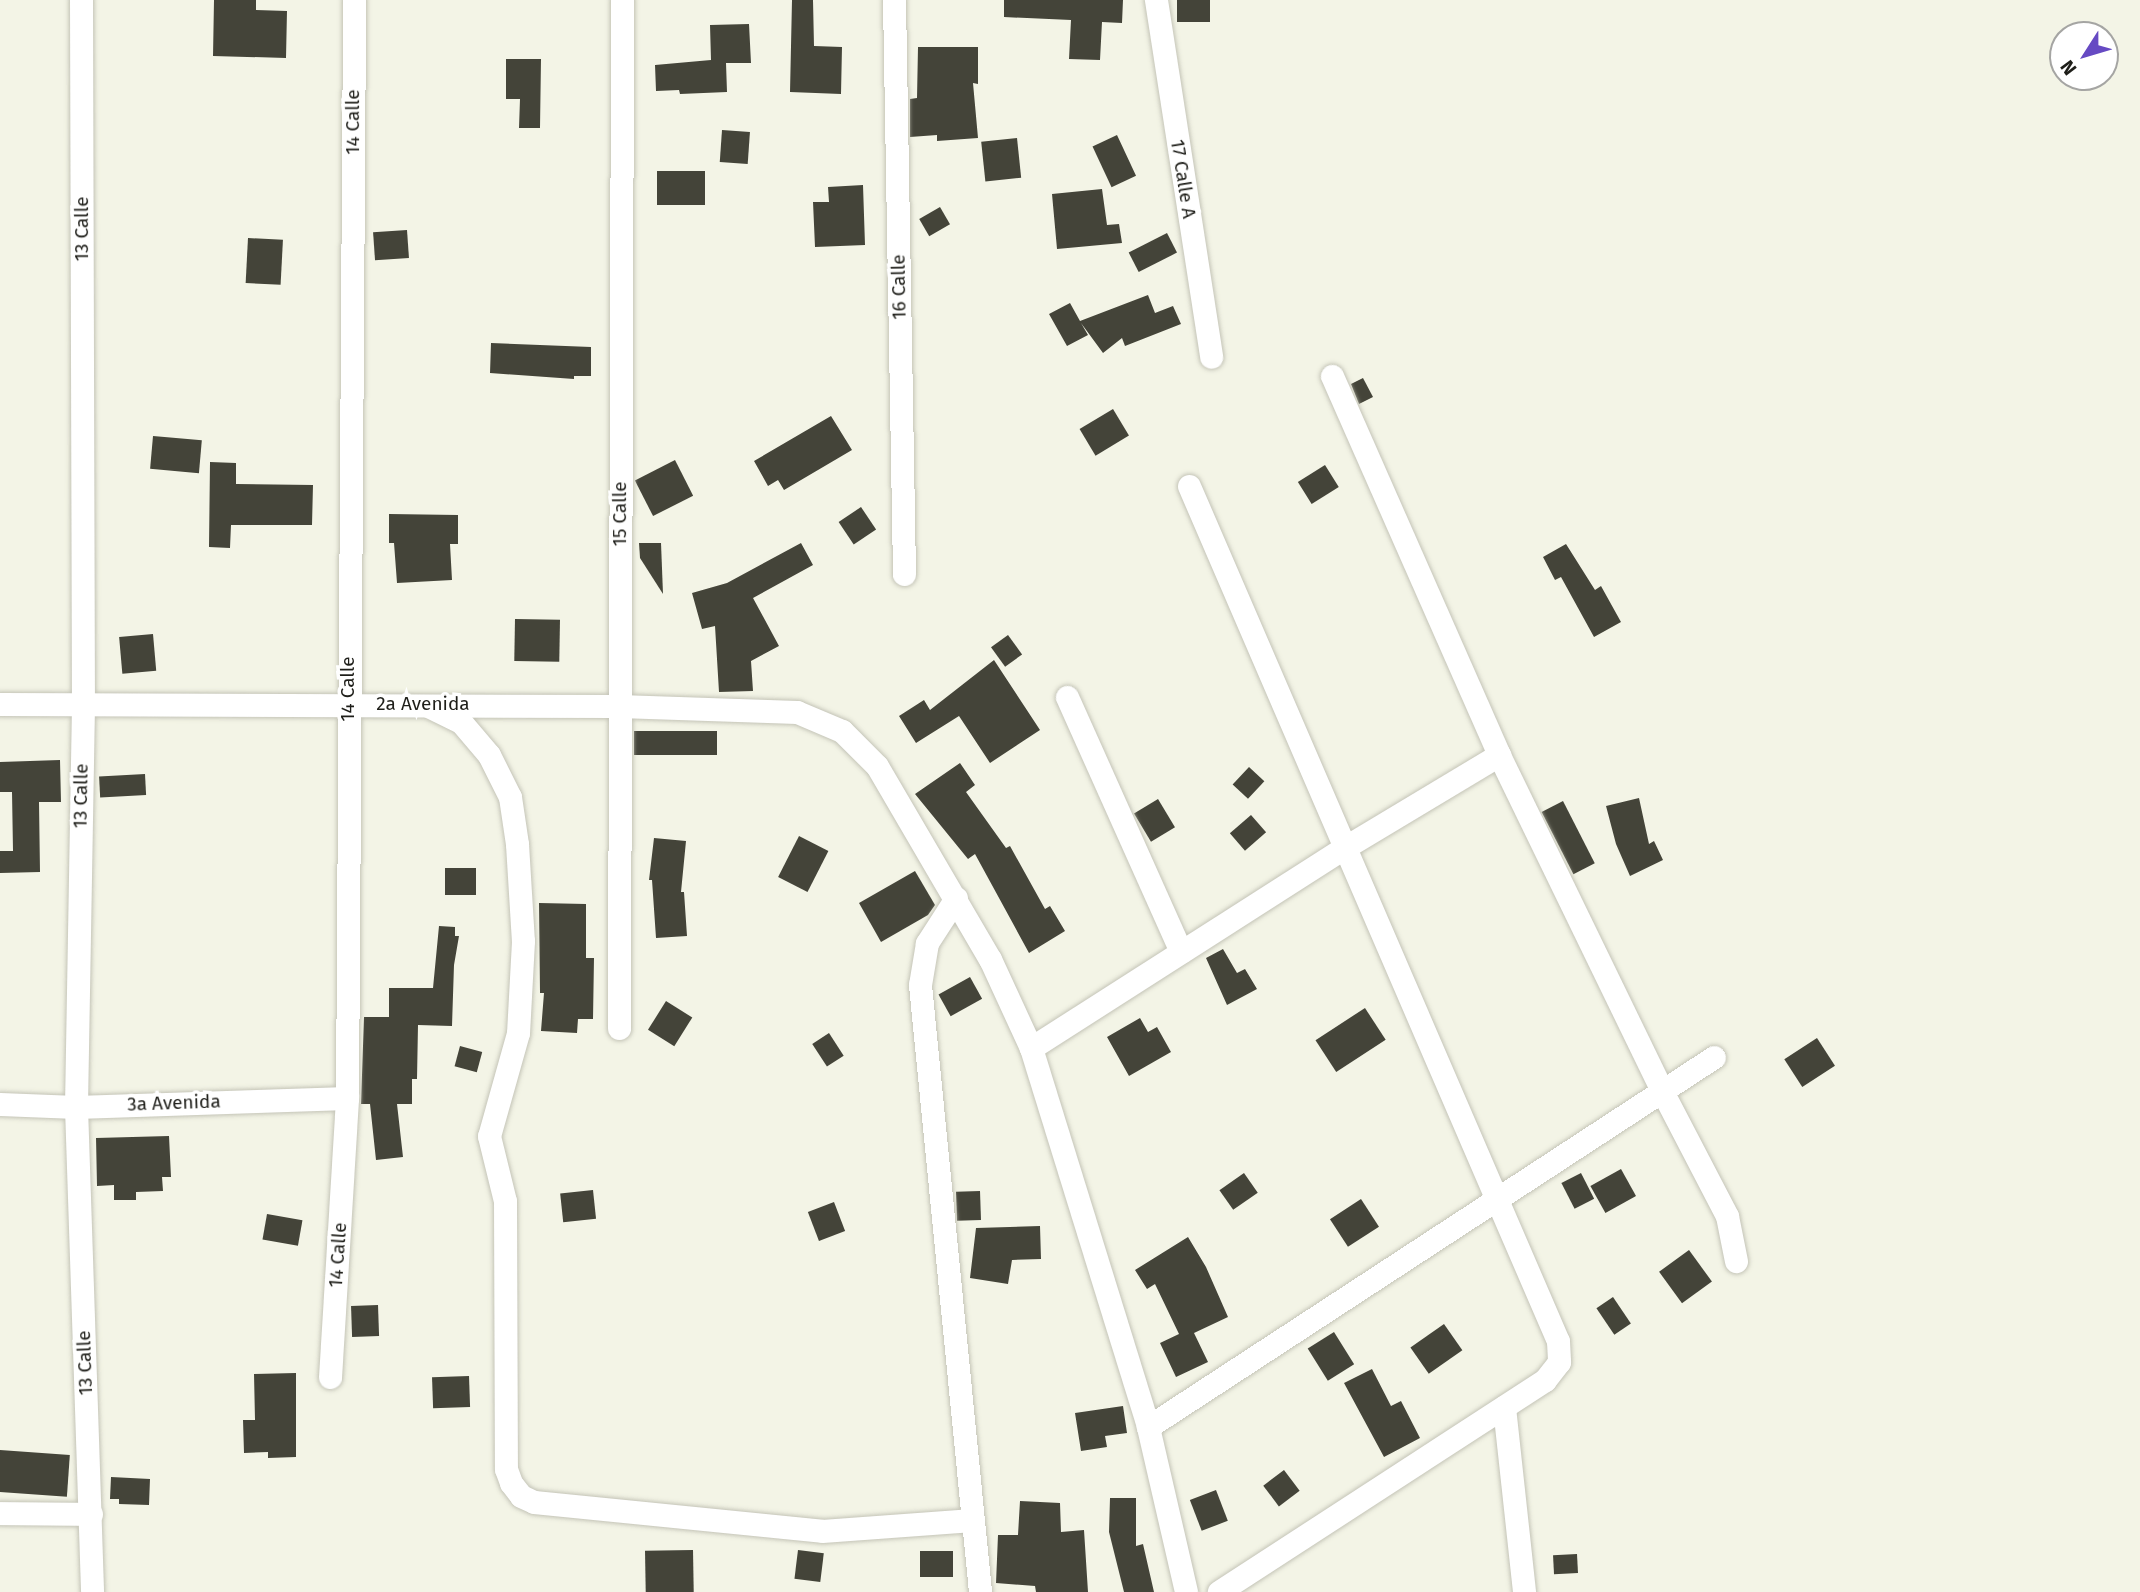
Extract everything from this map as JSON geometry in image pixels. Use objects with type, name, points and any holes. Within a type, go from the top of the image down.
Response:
[{"type":"street","name":"13 Calle","points":[[81,0],[83,705],[76,1107],[92,1592]]},
{"type":"street","name":"14 Calle","points":[[330,1377],[347,1098],[354,0]]},
{"type":"street","name":"15 Calle","points":[[619,1028],[622,0]]},
{"type":"street","name":"16 Calle","points":[[894,0],[904,574]]},
{"type":"street","name":"17 Calle A","points":[[1156,0],[1211,357]]},
{"type":"street","points":[[1332,376],[1499,755],[1662,1091],[1727,1216],[1736,1261]]},
{"type":"street","points":[[1189,486],[1559,1341],[1559,1362],[1545,1380],[1219,1592]]},
{"type":"street","points":[[1067,697],[1181,952]]},
{"type":"street","name":"2a Avenida","points":[[0,704],[424,704],[619,706],[797,712],[842,731],[877,766],[956,898]]},
{"type":"street","points":[[424,704],[461,722],[489,755],[510,797],[517,844],[523,941],[518,1033],[489,1136],[505,1201],[506,1469],[511,1483],[521,1496],[534,1502],[822,1531],[973,1520]]},
{"type":"street","points":[[1031,1048],[1344,848],[1499,755]]},
{"type":"street","points":[[980,1592],[920,985],[927,943],[956,898],[990,959],[1031,1048],[1149,1427],[1186,1592]]},
{"type":"street","points":[[1149,1427],[1714,1057]]},
{"type":"street","name":"3a Avenida","points":[[0,1104],[76,1107],[347,1098]]},
{"type":"street","points":[[1504,1407],[1524,1592]]},
{"type":"street","points":[[0,1513],[90,1514]]},
{"type":"building","points":[[214,0],[256,0],[256,10],[287,11],[286,58],[213,56]]},
{"type":"building","points":[[792,0],[813,0],[814,46],[842,47],[841,94],[790,92]]},
{"type":"building","points":[[1004,0],[1123,0],[1122,23],[1102,22],[1100,60],[1069,59],[1071,20],[1004,17]]},
{"type":"building","points":[[1177,0],[1210,0],[1210,22],[1177,22]]},
{"type":"building","points":[[749,24],[751,63],[726,63],[727,92],[680,94],[679,90],[656,91],[655,65],[711,60],[710,25]]},
{"type":"building","points":[[918,47],[978,47],[978,84],[973,83],[978,138],[937,141],[937,135],[910,137],[910,99],[917,98]]},
{"type":"building","points":[[506,59],[541,59],[540,128],[519,128],[520,99],[506,99]]},
{"type":"building","points":[[722,130],[750,132],[748,164],[720,162]]},
{"type":"building","points":[[1117,135],[1136,176],[1112,187],[1093,146]]},
{"type":"building","points":[[1017,138],[1021,178],[985,182],[981,142]]},
{"type":"building","points":[[657,171],[705,171],[705,205],[657,205]]},
{"type":"building","points":[[863,185],[865,245],[815,247],[813,202],[829,202],[828,187]]},
{"type":"building","points":[[1102,189],[1107,225],[1119,224],[1122,243],[1057,249],[1052,194]]},
{"type":"building","points":[[940,207],[950,224],[929,236],[919,219]]},
{"type":"building","points":[[407,230],[409,258],[375,260],[373,232]]},
{"type":"building","points":[[1167,233],[1177,253],[1139,272],[1129,253]]},
{"type":"building","points":[[248,238],[283,240],[281,285],[246,283]]},
{"type":"building","points":[[1148,295],[1155,313],[1173,306],[1181,324],[1125,346],[1122,338],[1103,353],[1081,323],[1088,335],[1067,346],[1049,314],[1070,303],[1080,321]]},
{"type":"building","points":[[491,343],[591,347],[591,376],[574,376],[574,379],[490,373]]},
{"type":"building","points":[[1363,378],[1373,397],[1359,404],[1351,384]]},
{"type":"building","points":[[1113,409],[1129,436],[1096,456],[1080,429]]},
{"type":"building","points":[[831,416],[852,450],[784,490],[778,480],[768,486],[754,461]]},
{"type":"building","points":[[153,436],[202,440],[199,473],[150,469]]},
{"type":"building","points":[[675,460],[693,496],[653,516],[635,480]]},
{"type":"building","points":[[210,462],[236,463],[236,484],[313,485],[312,525],[231,525],[230,548],[209,547]]},
{"type":"building","points":[[1325,465],[1339,487],[1312,504],[1298,482]]},
{"type":"building","points":[[861,507],[876,529],[854,544],[839,522]]},
{"type":"building","points":[[389,514],[458,515],[458,544],[450,544],[452,580],[397,583],[394,543],[389,543]]},
{"type":"building","points":[[639,543],[661,543],[663,594],[640,558]]},
{"type":"building","points":[[801,543],[813,565],[753,598],[779,646],[751,661],[753,691],[719,692],[715,626],[702,629],[692,593],[727,583]]},
{"type":"building","points":[[1566,544],[1595,590],[1601,586],[1621,622],[1594,637],[1561,577],[1555,580],[1543,557]]},
{"type":"building","points":[[515,619],[560,620],[559,662],[514,661]]},
{"type":"building","points":[[153,634],[156,671],[122,674],[119,637]]},
{"type":"building","points":[[1008,635],[1022,654],[1005,667],[991,647]]},
{"type":"building","points":[[994,660],[1040,730],[990,763],[959,716],[916,743],[899,716],[924,700],[930,710]]},
{"type":"building","points":[[634,731],[717,731],[717,755],[634,755]]},
{"type":"building","points":[[60,760],[61,802],[39,802],[40,872],[0,873],[0,851],[13,851],[12,792],[0,792],[0,762]]},
{"type":"building","points":[[960,763],[975,785],[966,792],[1006,848],[1010,846],[1045,909],[1050,906],[1065,931],[1029,953],[975,854],[968,859],[915,794]]},
{"type":"building","points":[[1249,767],[1264,781],[1248,799],[1233,785]]},
{"type":"building","points":[[145,774],[146,795],[100,797],[99,776]]},
{"type":"building","points":[[1639,798],[1649,844],[1654,841],[1663,860],[1630,876],[1616,844],[1606,806]]},
{"type":"building","points":[[1158,799],[1175,827],[1151,842],[1134,813]]},
{"type":"building","points":[[1563,801],[1595,863],[1573,874],[1542,812]]},
{"type":"building","points":[[1251,815],[1266,832],[1245,851],[1230,833]]},
{"type":"building","points":[[799,836],[828,851],[808,892],[778,877]]},
{"type":"building","points":[[654,838],[686,841],[681,892],[684,892],[687,936],[656,938],[652,880],[649,880]]},
{"type":"building","points":[[445,868],[476,868],[476,895],[445,895]]},
{"type":"building","points":[[915,871],[935,905],[928,915],[881,942],[859,903]]},
{"type":"building","points":[[539,903],[586,904],[586,958],[594,958],[593,1019],[578,1019],[577,1033],[541,1031],[544,993],[540,993]]},
{"type":"building","points":[[439,926],[455,927],[455,936],[459,936],[454,965],[452,1026],[418,1025],[417,1079],[412,1079],[412,1104],[397,1104],[403,1157],[376,1160],[370,1104],[361,1104],[364,1017],[389,1017],[389,988],[433,988]]},
{"type":"building","points":[[1223,949],[1237,973],[1245,969],[1257,989],[1227,1005],[1206,958]]},
{"type":"building","points":[[970,977],[982,999],[951,1016],[939,994]]},
{"type":"building","points":[[666,1001],[692,1017],[674,1046],[648,1030]]},
{"type":"building","points":[[1365,1008],[1386,1040],[1336,1072],[1316,1040]]},
{"type":"building","points":[[1140,1018],[1148,1032],[1157,1027],[1171,1052],[1129,1076],[1107,1037]]},
{"type":"building","points":[[829,1033],[844,1056],[827,1067],[812,1044]]},
{"type":"building","points":[[1817,1038],[1835,1066],[1802,1087],[1784,1059]]},
{"type":"building","points":[[460,1046],[482,1052],[477,1072],[455,1066]]},
{"type":"building","points":[[169,1136],[171,1177],[162,1177],[163,1191],[136,1192],[136,1200],[114,1200],[114,1185],[97,1186],[96,1138]]},
{"type":"building","points":[[1621,1169],[1636,1196],[1605,1213],[1590,1186]]},
{"type":"building","points":[[1244,1173],[1258,1193],[1233,1210],[1219,1190]]},
{"type":"building","points":[[1581,1173],[1594,1199],[1575,1209],[1561,1183]]},
{"type":"building","points":[[593,1190],[596,1219],[563,1222],[560,1193]]},
{"type":"building","points":[[980,1191],[981,1220],[957,1221],[956,1192]]},
{"type":"building","points":[[1361,1199],[1379,1227],[1348,1247],[1330,1219]]},
{"type":"building","points":[[834,1202],[845,1231],[819,1241],[808,1212]]},
{"type":"building","points":[[267,1214],[302,1220],[298,1246],[262,1240]]},
{"type":"building","points":[[1040,1226],[1041,1259],[1012,1260],[1008,1284],[970,1278],[976,1228]]},
{"type":"building","points":[[1188,1237],[1206,1267],[1228,1317],[1194,1333],[1208,1362],[1176,1377],[1160,1343],[1179,1334],[1155,1284],[1147,1289],[1135,1270]]},
{"type":"building","points":[[1689,1250],[1712,1282],[1682,1303],[1659,1272]]},
{"type":"building","points":[[1613,1297],[1631,1324],[1614,1335],[1596,1308]]},
{"type":"building","points":[[378,1305],[379,1336],[352,1337],[351,1306]]},
{"type":"building","points":[[1444,1324],[1462,1350],[1429,1374],[1410,1348]]},
{"type":"building","points":[[1334,1332],[1354,1364],[1328,1381],[1308,1348]]},
{"type":"building","points":[[1372,1369],[1391,1406],[1401,1401],[1420,1438],[1384,1457],[1344,1383]]},
{"type":"building","points":[[296,1373],[296,1457],[268,1458],[268,1452],[244,1453],[243,1420],[255,1420],[254,1374]]},
{"type":"building","points":[[469,1376],[470,1407],[433,1408],[432,1377]]},
{"type":"building","points":[[1123,1406],[1127,1433],[1105,1436],[1107,1447],[1081,1451],[1075,1413]]},
{"type":"building","points":[[0,1450],[70,1455],[67,1497],[0,1492]]},
{"type":"building","points":[[1284,1470],[1300,1491],[1279,1506],[1263,1486]]},
{"type":"building","points":[[111,1477],[150,1479],[149,1505],[119,1504],[119,1499],[110,1499]]},
{"type":"building","points":[[1216,1490],[1228,1521],[1202,1531],[1190,1500]]},
{"type":"building","points":[[1110,1498],[1136,1498],[1136,1546],[1143,1544],[1154,1592],[1124,1592],[1109,1532]]},
{"type":"building","points":[[1020,1501],[1060,1503],[1061,1532],[1084,1530],[1088,1592],[1036,1592],[1035,1586],[996,1583],[998,1535],[1018,1535]]},
{"type":"building","points":[[693,1550],[694,1592],[646,1592],[645,1551]]},
{"type":"building","points":[[798,1550],[824,1553],[820,1582],[794,1579]]},
{"type":"building","points":[[920,1551],[953,1551],[953,1577],[920,1577]]},
{"type":"building","points":[[1577,1554],[1578,1573],[1554,1574],[1553,1555]]}]
